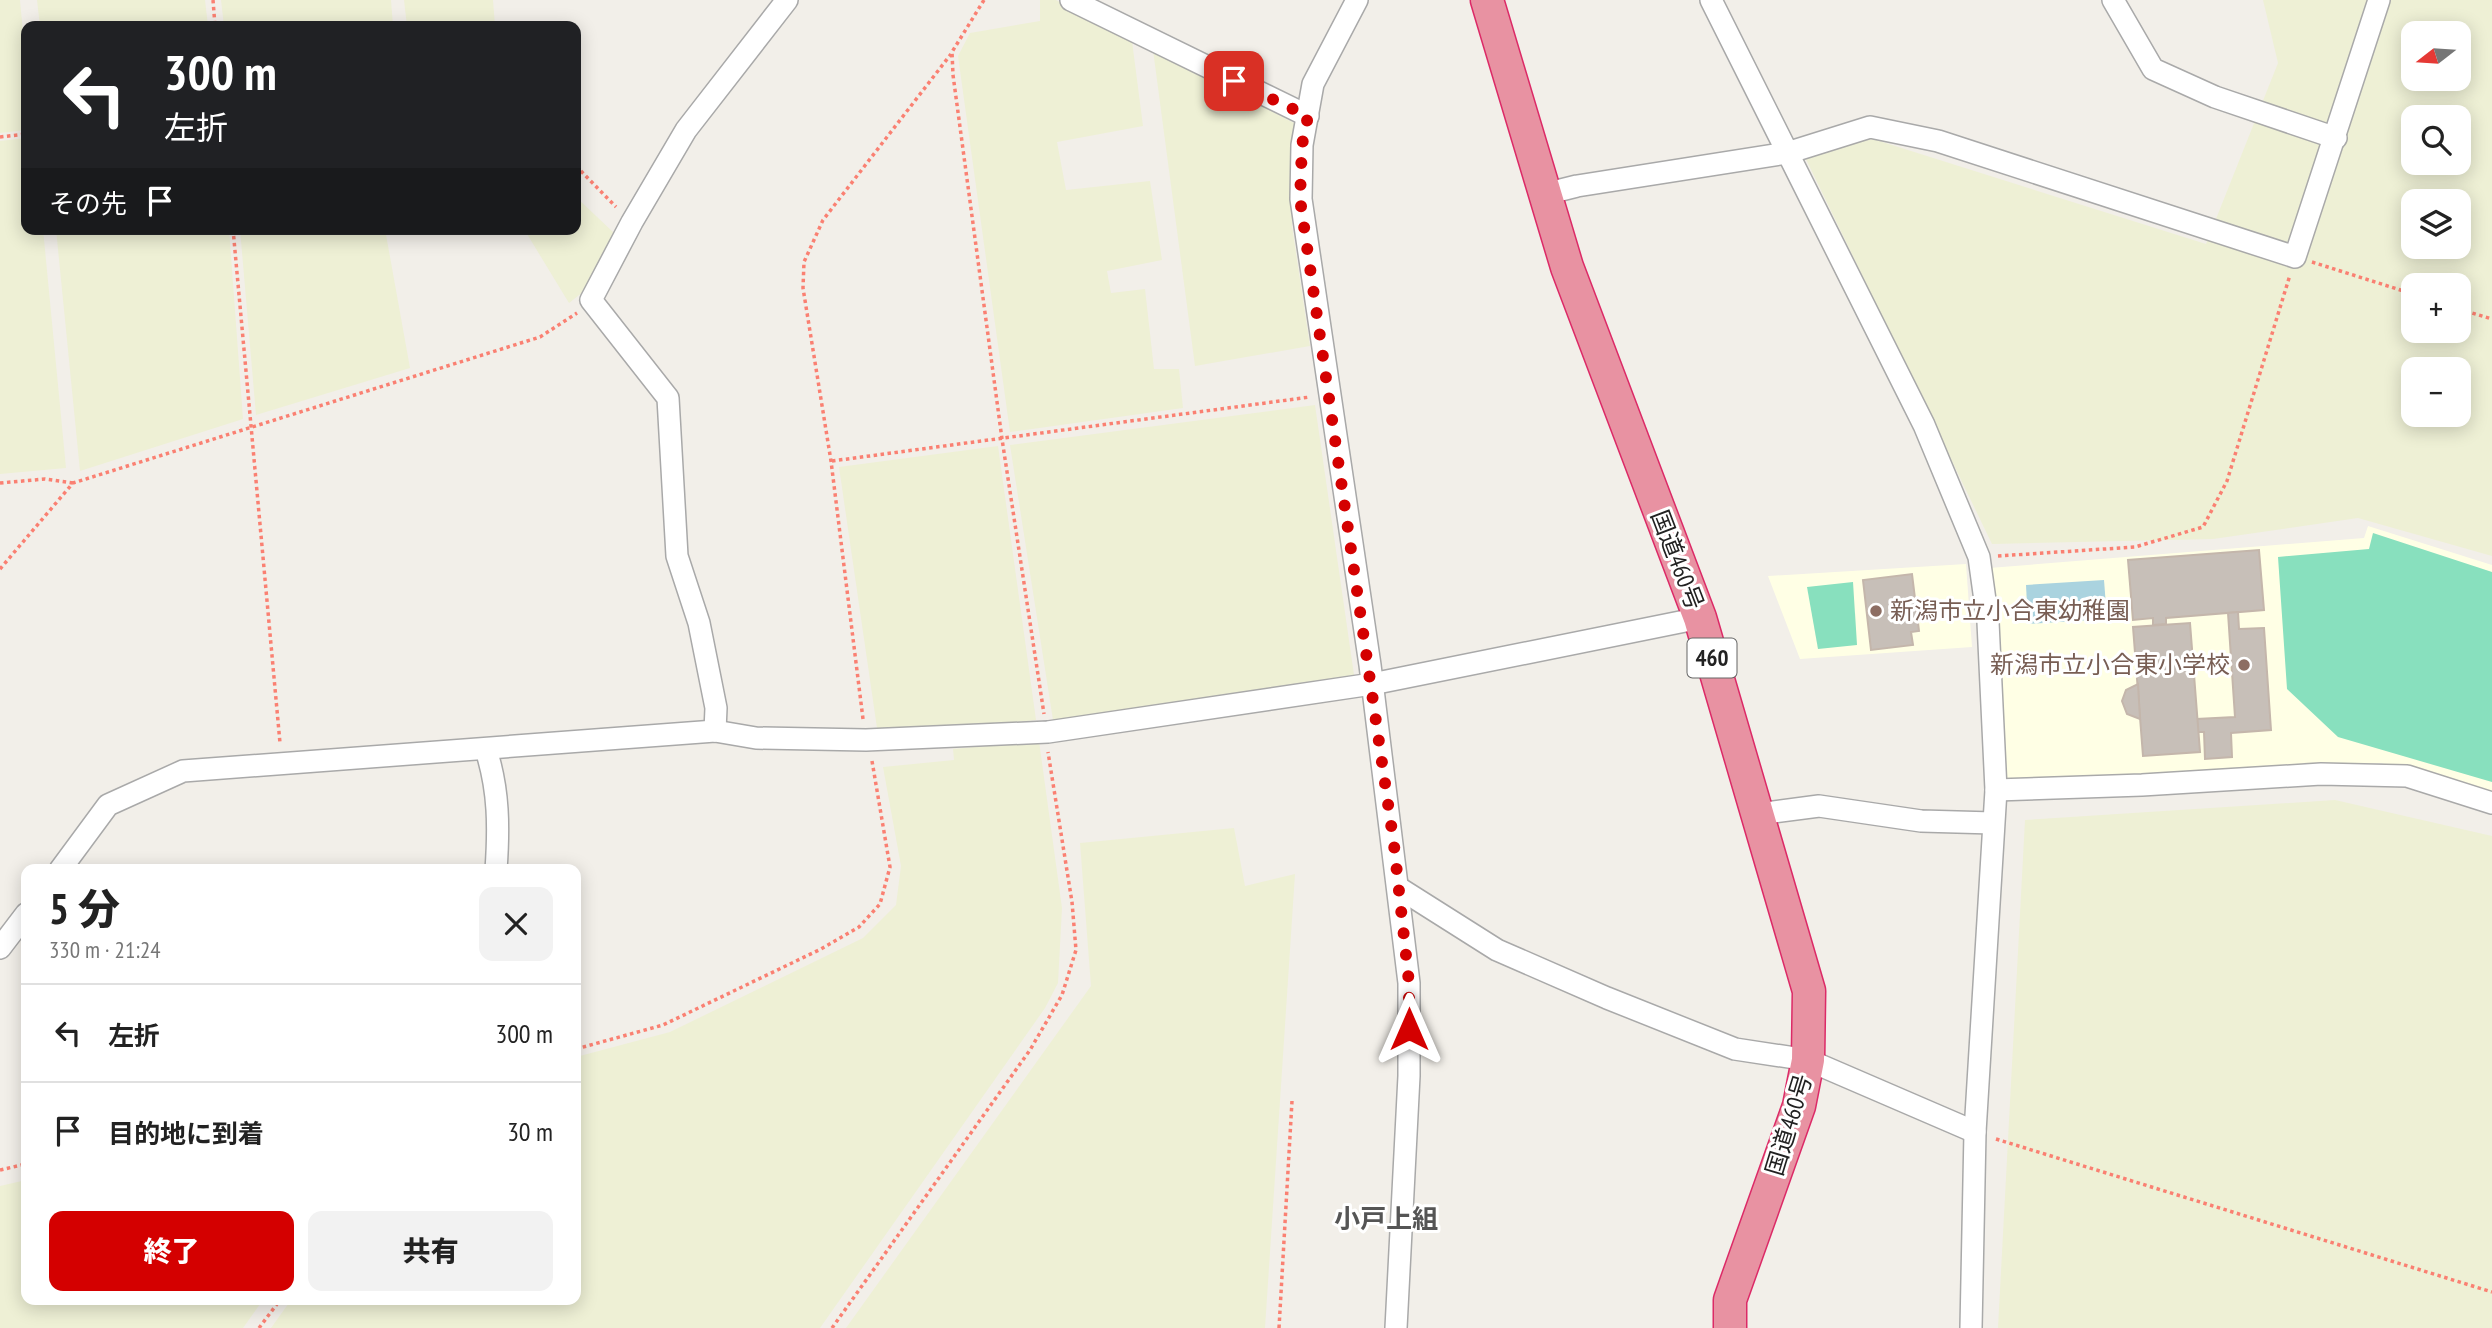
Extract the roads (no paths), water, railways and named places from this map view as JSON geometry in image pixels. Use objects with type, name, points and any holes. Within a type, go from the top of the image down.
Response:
[{"type":"highway","name":"国道460号","points":[[1487,0],[1567,267],[1618,408],[1700,618],[1809,991],[1808,1060],[1799,1106],[1730,1300],[1730,1328]]},
{"type":"street","points":[[715,731],[716,708],[699,623],[677,556],[675,466],[668,398],[591,300],[632,222],[686,130],[787,0]]},
{"type":"street","points":[[1071,0],[1308,116]]},
{"type":"street","points":[[1357,0],[1313,84],[1302,145],[1300,199],[1372,684],[1409,983],[1409,1076],[1396,1328]]},
{"type":"street","points":[[1711,0],[1924,425],[1979,558],[1988,622],[1996,790],[1975,1132],[1971,1328]]},
{"type":"street","points":[[2113,0],[2154,69],[2215,97],[2336,138]]},
{"type":"street","points":[[1545,194],[1577,186],[1787,153],[1870,127],[1938,141],[2295,257],[2379,0]]},
{"type":"street","points":[[64,864],[108,806],[183,771],[715,731],[756,738],[866,740],[1048,732],[1372,684],[1700,618]]},
{"type":"street","points":[[486,750],[496,790],[496,864]]},
{"type":"street","points":[[1996,790],[2345,774],[2407,776],[2492,803]]},
{"type":"street","points":[[1759,814],[1819,806],[1922,821],[1993,823]]},
{"type":"street","points":[[1399,888],[1497,950],[1606,998],[1735,1049],[1808,1060],[1975,1132]]},
{"type":"street","points":[[0,948],[21,921]]},
{"type":"water","points":[[2104,580],[2107,619],[2028,624],[2026,585]]},
{"type":"place","name":"新潟市立小合東幼稚園","points":[[1876,611]]},
{"type":"place","name":"新潟市立小合東小学校","points":[[2244,665]]},
{"type":"district","name":"小戸上組","points":[[1386,1219]]}]
